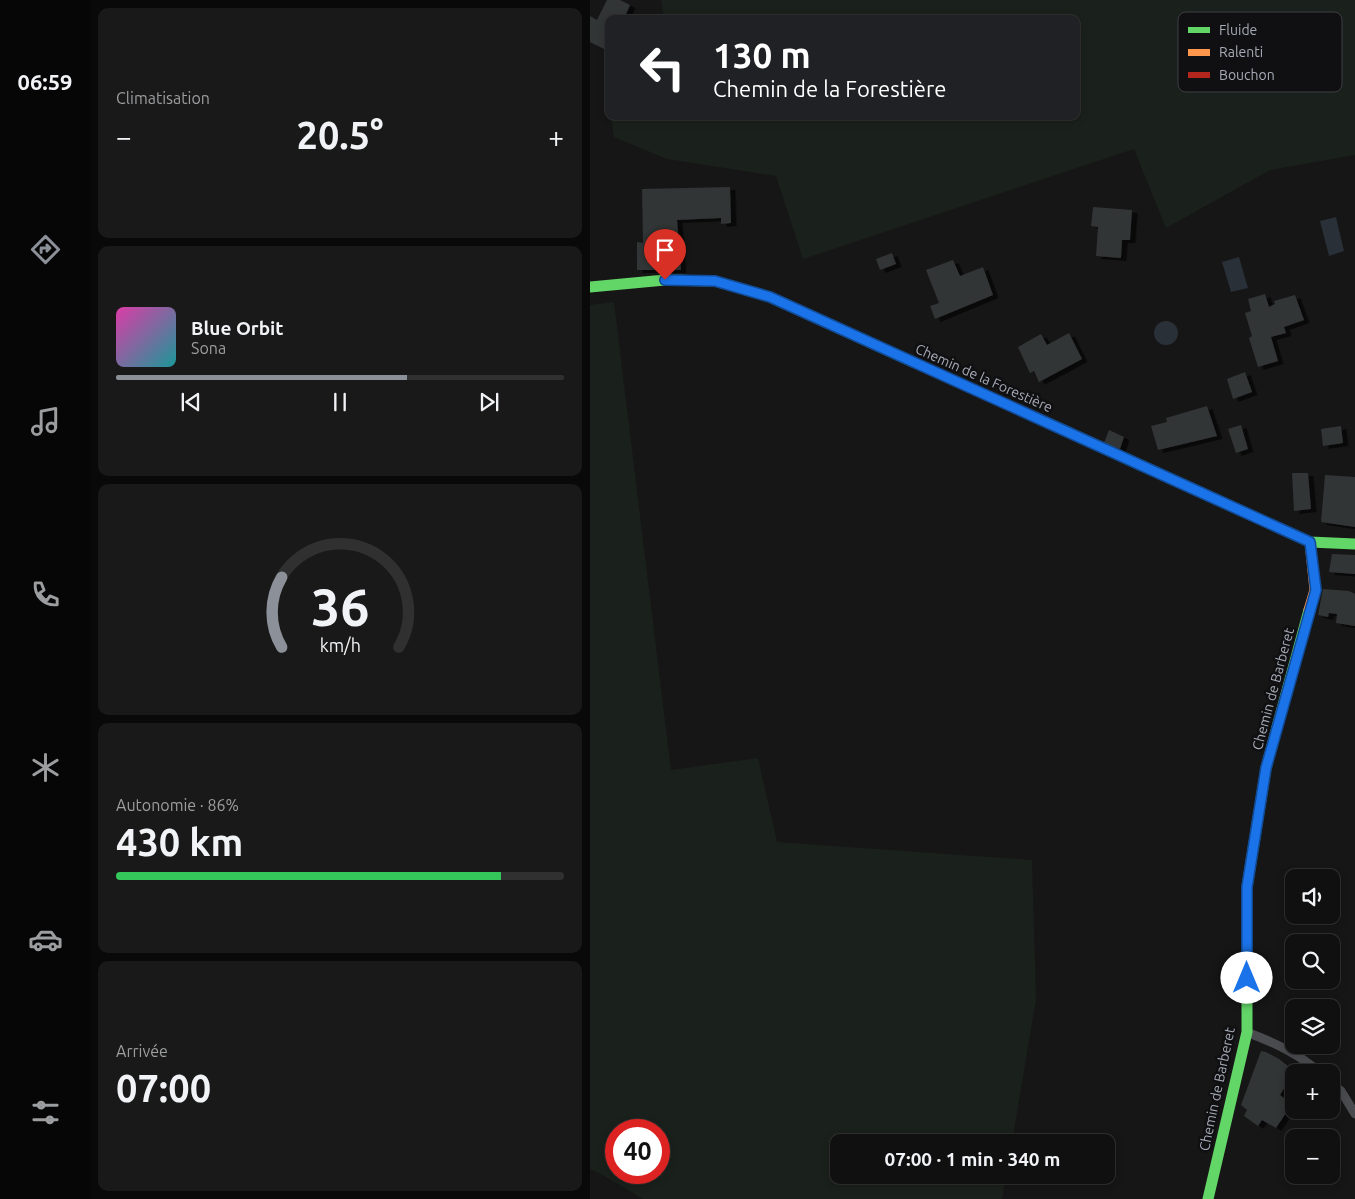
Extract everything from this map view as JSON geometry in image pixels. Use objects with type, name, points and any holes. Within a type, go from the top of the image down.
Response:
[{"type":"street","name":"Chemin de la Forestière","points":[[590,287],[665,280],[715,281],[770,297],[1310,542],[1355,544]]},
{"type":"street","name":"Chemin de Barberet","points":[[1208,1199],[1247,1032],[1247,887],[1266,768],[1316,590],[1310,542]]},
{"type":"lane","points":[[1247,1032],[1276,1043],[1309,1064]]},
{"type":"lane","points":[[1340,1090],[1355,1114]]},
{"type":"shaded area","points":[[661,0],[1355,0],[1355,155],[1270,170],[1166,228],[1134,149],[803,259],[776,176],[667,159],[614,137],[612,120],[1080,120],[1080,15],[663,15]]},
{"type":"shaded area","points":[[1336,217],[1344,251],[1329,256],[1320,221]]},
{"type":"shaded area","points":[[1239,257],[1248,288],[1231,292],[1222,262]]},
{"type":"shaded area","points":[[614,302],[671,770],[758,758],[777,842],[1032,860],[1036,999],[1013,1134],[830,1134],[830,1184],[1004,1184],[1002,1199],[643,1199],[618,1184],[670,1184],[670,1119],[605,1119],[605,1176],[590,1169],[590,305]]},
{"type":"shaded area","points":[[1166,321],[1174,325],[1178,333],[1174,341],[1166,345],[1158,341],[1154,333],[1158,325]]},
{"type":"building","points":[[607,0],[620,0],[630,5],[626,15],[605,15],[605,50],[590,42],[590,16],[597,20]]},
{"type":"building","points":[[730,187],[731,223],[721,224],[721,218],[677,220],[681,270],[637,270],[637,242],[643,243],[642,189]]},
{"type":"building","points":[[1093,207],[1132,210],[1130,240],[1122,240],[1121,258],[1096,256],[1098,227],[1091,226]]},
{"type":"building","points":[[892,253],[896,264],[880,270],[876,259]]},
{"type":"building","points":[[953,260],[960,276],[983,267],[993,295],[935,319],[930,306],[939,303],[926,270]]},
{"type":"building","points":[[1265,294],[1269,307],[1275,304],[1274,301],[1295,295],[1304,320],[1284,327],[1286,333],[1271,337],[1278,361],[1258,367],[1249,338],[1252,336],[1245,313],[1251,311],[1248,299]]},
{"type":"building","points":[[1069,333],[1082,359],[1039,382],[1034,371],[1030,373],[1018,347],[1041,334],[1047,345]]},
{"type":"building","points":[[1245,372],[1252,392],[1233,399],[1227,379]]},
{"type":"building","points":[[1207,406],[1217,436],[1158,450],[1151,426],[1167,422],[1166,418]]},
{"type":"building","points":[[1241,425],[1248,449],[1236,453],[1228,429]]},
{"type":"building","points":[[1341,426],[1343,443],[1323,446],[1321,429]]},
{"type":"building","points":[[1109,430],[1124,437],[1120,449],[1104,443]]},
{"type":"building","points":[[1292,473],[1308,473],[1311,509],[1294,511]]},
{"type":"building","points":[[1325,475],[1355,477],[1355,527],[1321,522]]},
{"type":"building","points":[[1332,554],[1355,555],[1355,574],[1329,572]]},
{"type":"building","points":[[1323,589],[1349,591],[1355,594],[1355,626],[1336,623],[1337,614],[1329,613],[1328,617],[1318,615]]},
{"type":"building","points":[[1261,1051],[1286,1064],[1285,1087],[1280,1095],[1285,1099],[1285,1114],[1276,1128],[1262,1120],[1258,1126],[1244,1116],[1247,1110],[1241,1105]]},
{"type":"traffic: fast","points":[[590,287],[665,280],[715,281],[770,297],[913,362]]},
{"type":"traffic: fast","points":[[1048,423],[1310,542],[1355,544]]},
{"type":"traffic: fast","points":[[1208,1199],[1247,1032],[1247,887],[1266,768],[1309,610]]},
{"type":"traffic: slow","points":[[1309,610],[1315,590],[1310,542]]},
{"type":"traffic: jam","points":[[913,362],[1048,423]]},
{"type":"route","points":[[665,280],[715,281],[770,297],[1310,542],[1316,590],[1266,768],[1247,887],[1247,978]]}]
